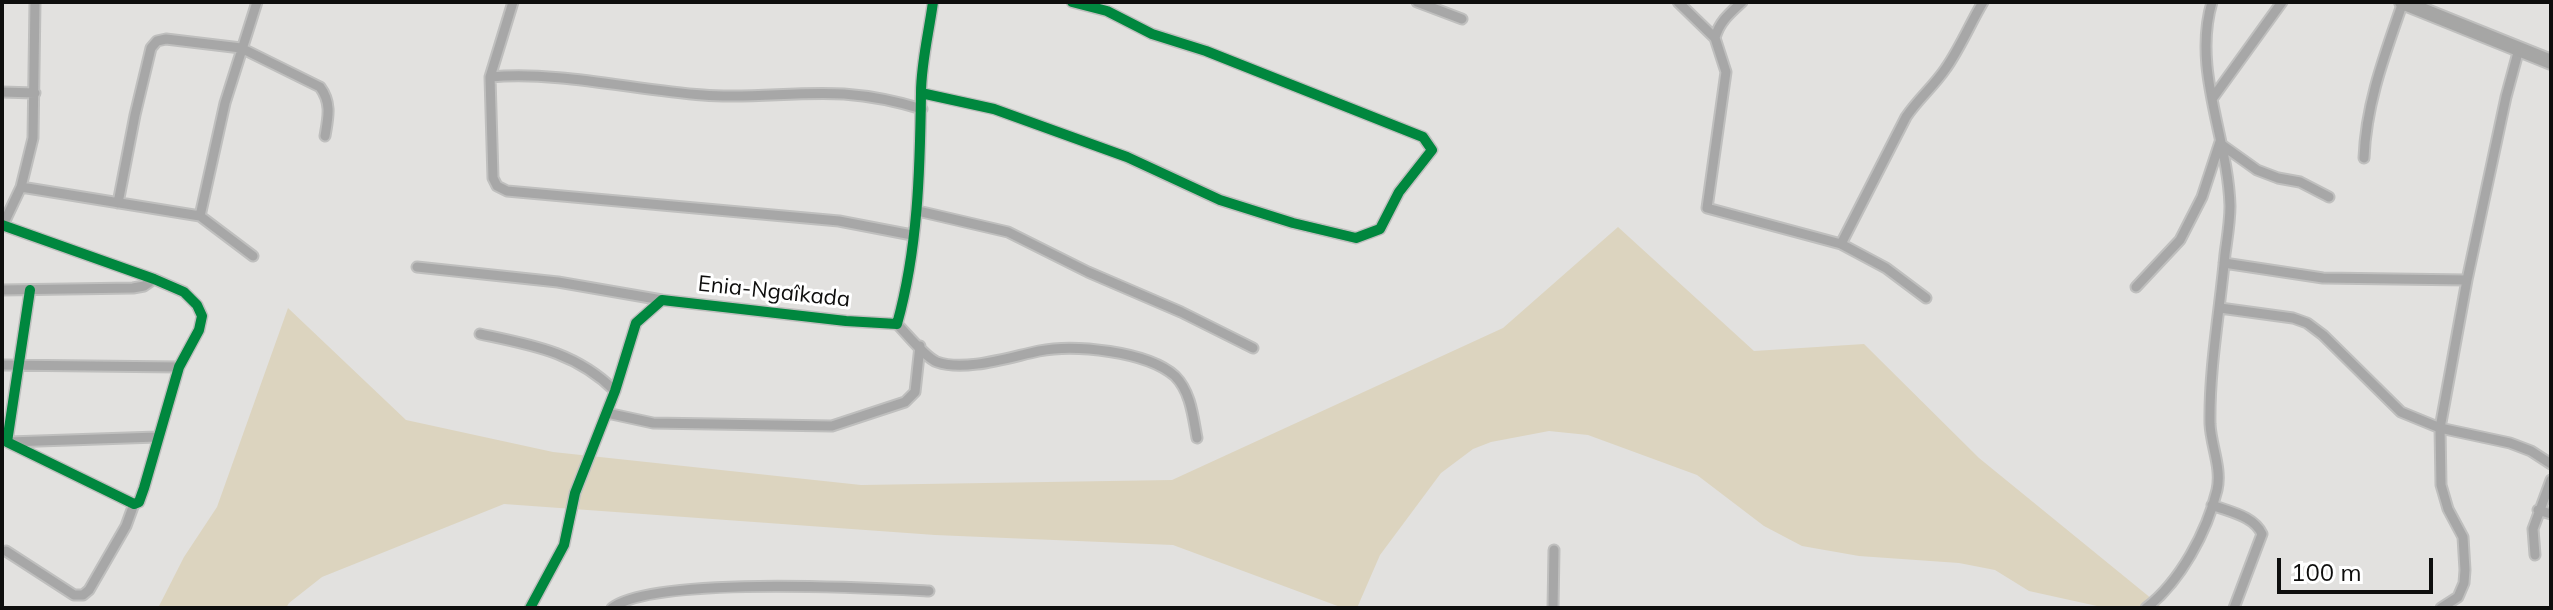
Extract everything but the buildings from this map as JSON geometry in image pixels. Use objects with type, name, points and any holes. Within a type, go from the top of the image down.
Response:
[{"type":"street","points":[[3,552],[74,595],[83,595],[89,590],[126,526],[134,504],[139,502],[179,367],[199,330],[202,316],[190,297],[154,279],[3,225],[21,187],[33,138],[35,2]]},
{"type":"street","points":[[200,216],[225,103],[257,2]]},
{"type":"street","points":[[513,2],[490,77],[493,178],[497,186],[507,191],[839,221],[912,235]]},
{"type":"street","points":[[933,2],[921,93],[918,211],[912,235],[907,288],[897,324],[933,361],[951,365],[998,361],[1043,350],[1078,349],[1125,354],[1151,363],[1174,376],[1188,395],[1197,438]]},
{"type":"street","points":[[921,93],[994,109],[1127,157],[1220,200],[1356,238],[1380,229],[1399,192],[1432,150],[1423,137],[1220,56],[1152,34],[1107,11],[1072,2]]},
{"type":"street","points":[[1417,2],[1462,19]]},
{"type":"street","points":[[1678,2],[1715,38],[1726,72],[1707,208],[1841,244],[1886,268],[1926,298]]},
{"type":"street","points":[[1715,38],[1726,16],[1742,2]]},
{"type":"street","points":[[1841,244],[1906,117],[1947,67],[1983,2]]},
{"type":"street","points":[[2146,608],[2182,572],[2212,505],[2218,473],[2210,425],[2230,206],[2222,142],[2205,59],[2207,20],[2212,2]]},
{"type":"street","points":[[2212,99],[2282,2]]},
{"type":"street","points":[[2364,158],[2370,102],[2402,2],[2551,62]]},
{"type":"street","points":[[118,203],[151,48],[157,41],[166,39],[241,48],[320,87],[327,96],[329,110],[325,136]]},
{"type":"street","points":[[2441,608],[2458,597],[2465,570],[2463,537],[2448,509],[2441,485],[2440,428],[2467,280],[2519,49]]},
{"type":"street","points":[[490,77],[522,74],[708,96],[841,94],[888,99],[922,109]]},
{"type":"street","points":[[2,92],[35,93]]},
{"type":"street","points":[[2222,142],[2257,170],[2300,182],[2329,197]]},
{"type":"street","points":[[2136,287],[2180,240],[2202,197],[2222,142]]},
{"type":"street","points":[[21,187],[200,216],[253,256]]},
{"type":"street","points":[[918,211],[1008,232],[1253,348]]},
{"type":"street","points":[[2224,263],[2323,278],[2467,280]]},
{"type":"street","name":"Enia-Ngaîkada","points":[[417,267],[558,282],[662,300],[897,324]]},
{"type":"street","points":[[2,290],[133,288],[144,286],[154,279]]},
{"type":"street","points":[[5,441],[30,290]]},
{"type":"street","points":[[530,608],[564,545],[575,493],[615,391],[636,323],[662,300]]},
{"type":"street","points":[[2220,308],[2293,318],[2307,323],[2401,412],[2440,428],[2510,443],[2531,451],[2551,464]]},
{"type":"street","points":[[480,334],[535,346],[567,357],[596,373],[615,391]]},
{"type":"street","points":[[607,413],[653,423],[832,426],[905,402],[915,392],[920,346]]},
{"type":"street","points":[[2,365],[179,367]]},
{"type":"street","points":[[5,441],[157,437]]},
{"type":"street","points":[[5,441],[134,504]]},
{"type":"street","points":[[2535,555],[2533,529],[2551,480]]},
{"type":"street","points":[[2212,505],[2250,520],[2258,525],[2262,534],[2234,608]]},
{"type":"street","points":[[2538,510],[2551,514]]},
{"type":"street","points":[[1553,608],[1554,550]]},
{"type":"street","points":[[612,608],[639,596],[693,590],[827,586],[929,591]]},
{"type":"shaded area","points":[[1618,227],[1754,351],[1864,344],[1979,458],[2163,608],[2106,608],[2029,591],[1995,570],[1959,563],[1859,556],[1802,546],[1764,526],[1697,475],[1588,435],[1549,431],[1491,442],[1473,449],[1441,473],[1380,555],[1357,608],[1343,608],[1173,545],[935,535],[504,504],[322,577],[286,608],[158,608],[184,557],[217,507],[288,308],[406,420],[553,452],[861,485],[1172,480],[1503,328]]},
{"type":"cycle path","points":[[530,608],[564,545],[575,493],[615,391],[636,323],[662,300],[897,324],[914,239],[919,181],[921,82],[933,2]]},
{"type":"cycle path","points":[[921,93],[994,109],[1127,157],[1220,200],[1293,223],[1356,238],[1380,229],[1399,192],[1432,150],[1423,137],[1206,51],[1152,34],[1107,11],[1072,2]]},
{"type":"cycle path","points":[[2,225],[154,279],[184,292],[197,305],[202,316],[199,330],[179,367],[139,502],[134,504],[7,442],[30,290]]}]
